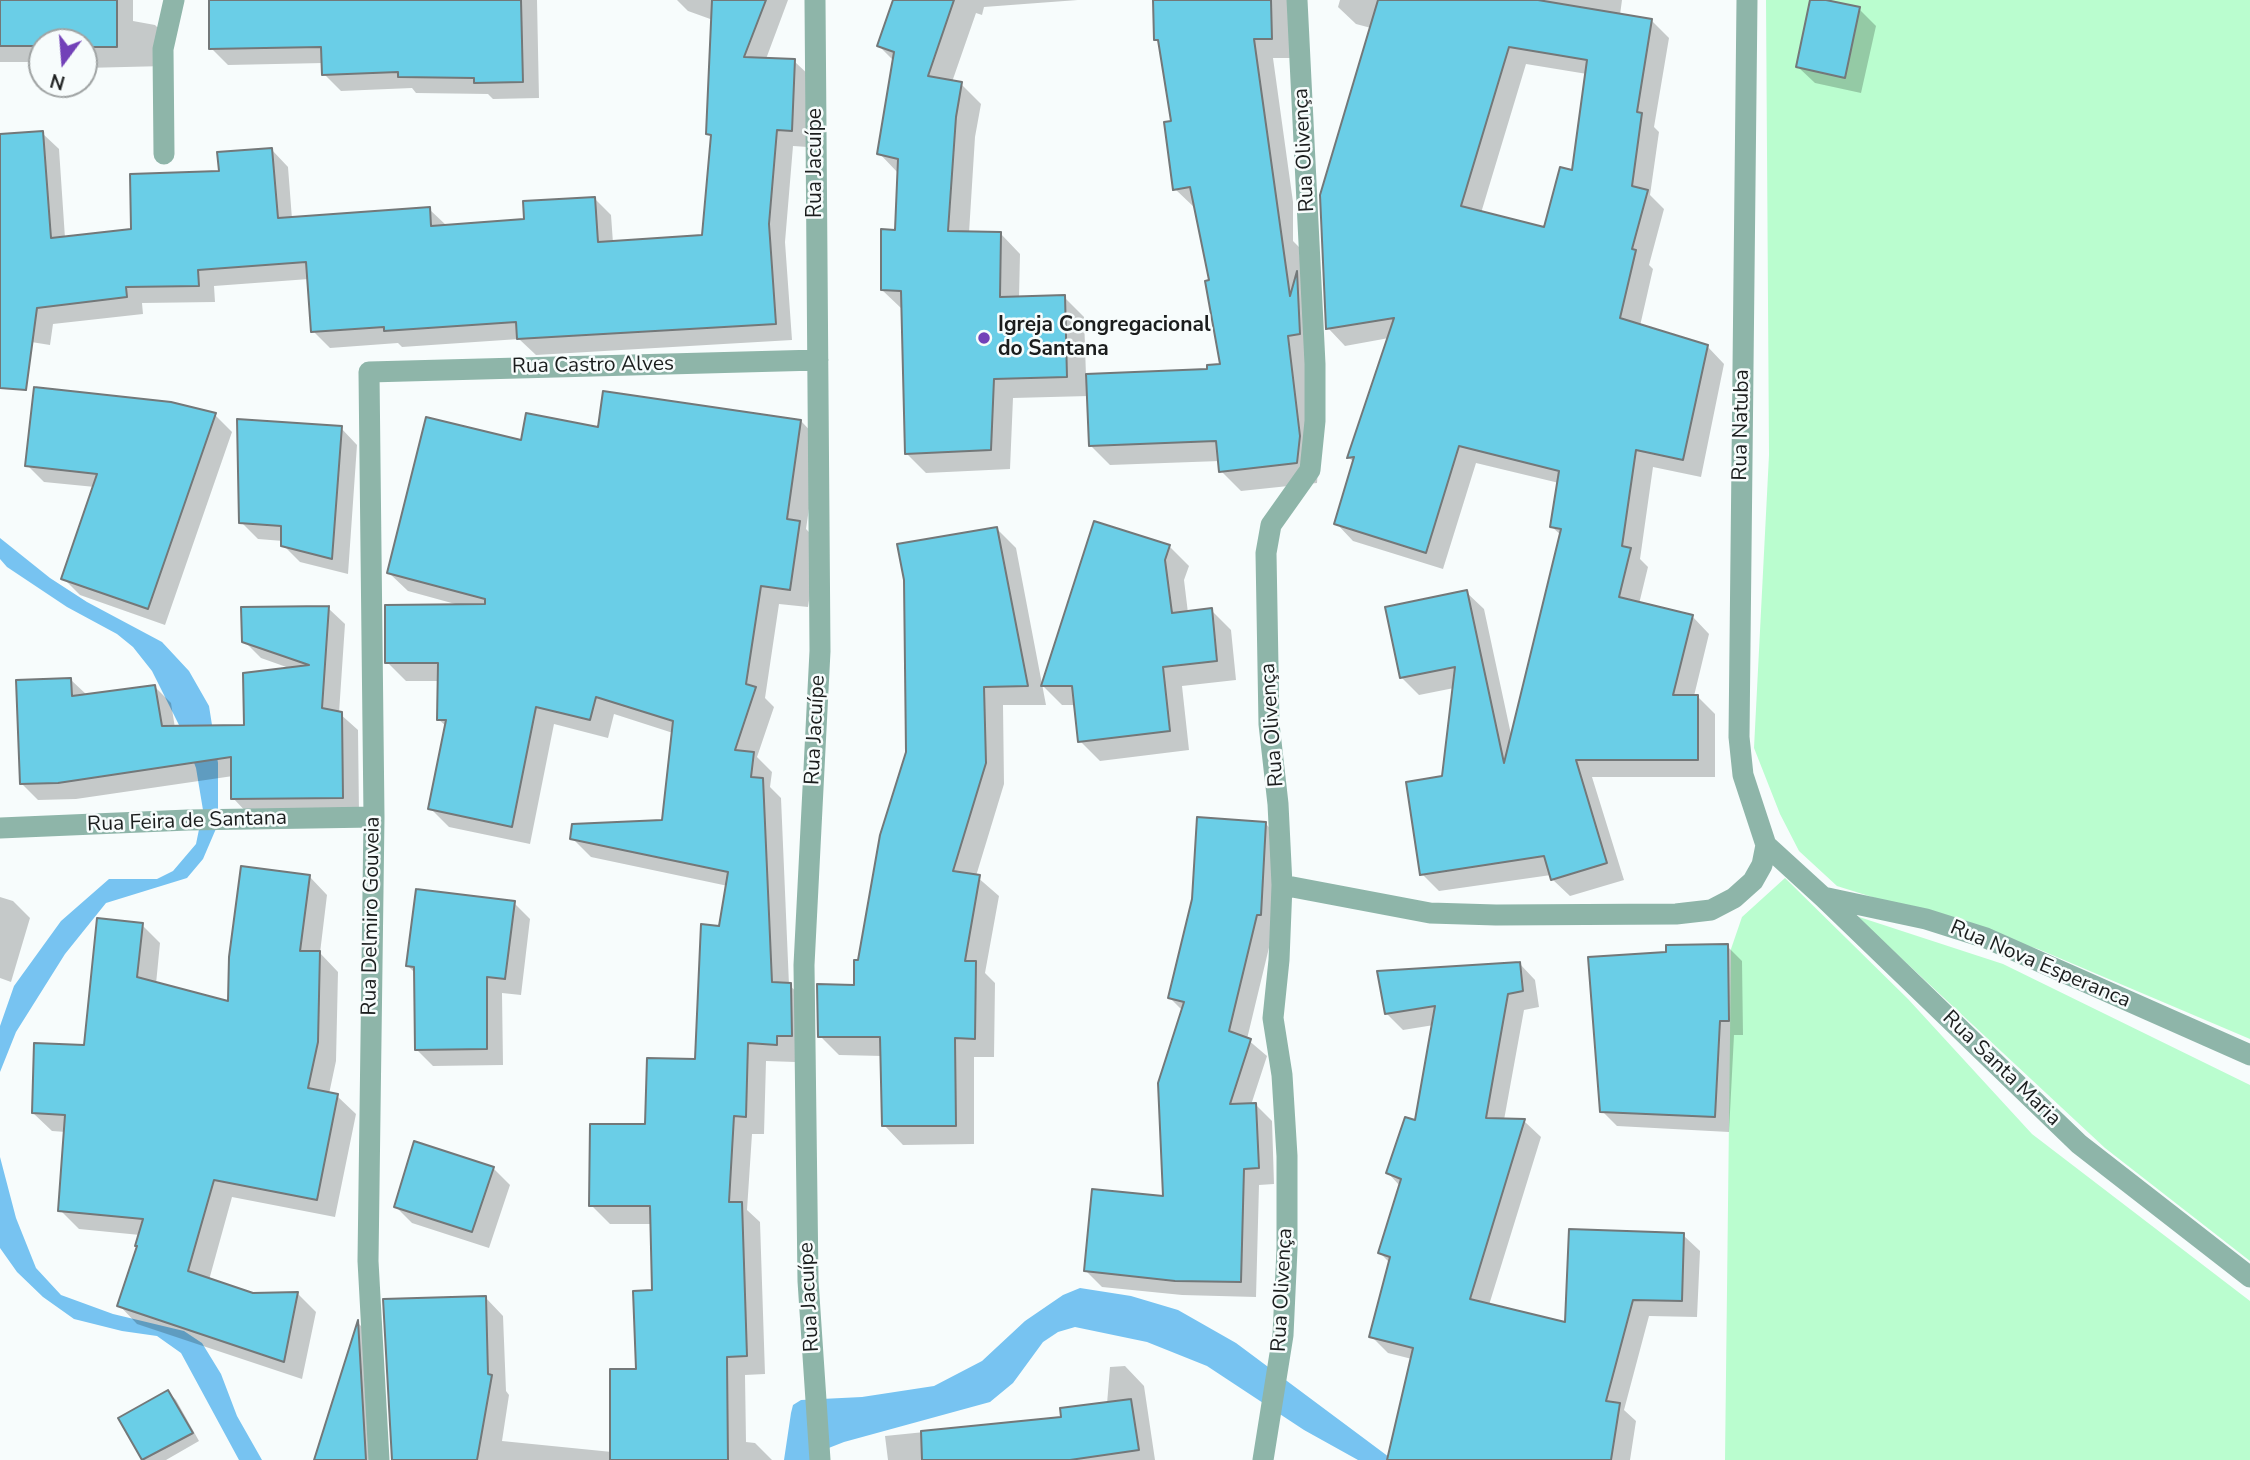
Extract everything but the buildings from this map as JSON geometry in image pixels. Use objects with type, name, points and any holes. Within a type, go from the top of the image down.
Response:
[{"type":"street","points":[[164,154],[163,48],[174,0]]},
{"type":"street","name":"Rua Jacuípe","points":[[815,0],[820,652],[804,965],[808,1281],[820,1460]]},
{"type":"street","name":"Rua Olivença","points":[[1263,1460],[1281,1349],[1287,1249],[1287,1156],[1282,1075],[1273,1018],[1282,886],[1278,804],[1269,724],[1266,553],[1271,526],[1310,470],[1315,421],[1315,363],[1297,0]]},
{"type":"street","name":"Rua Natuba","points":[[1746,0],[1739,737],[1743,775],[1766,845]]},
{"type":"street","name":"Rua Castro Alves","points":[[369,372],[818,360]]},
{"type":"street","name":"Rua Delmiro Gouveia","points":[[369,372],[374,817],[368,1261],[379,1460]]},
{"type":"street","name":"Rua Feira de Santana","points":[[0,828],[188,820],[374,817]]},
{"type":"street","points":[[1282,886],[1430,913],[1676,914],[1710,909],[1734,898],[1753,881],[1762,865],[1766,845]]},
{"type":"street","name":"Rua Santa Maria","points":[[1766,845],[1824,897],[2079,1144],[2250,1277]]},
{"type":"street","name":"Rua Nova Esperanca","points":[[1824,897],[1926,919],[1986,938],[2250,1055]]},
{"type":"green space","points":[[1766,0],[2250,0],[2250,1039],[2038,949],[1837,886],[1799,851],[1780,814],[1754,748],[1769,455]]},
{"type":"green space","points":[[1785,878],[1908,999],[2032,1134],[2250,1301],[2250,1460],[1725,1460],[1731,949],[1742,917]]},
{"type":"green space","points":[[1856,916],[2003,964],[2250,1085],[2250,1261],[2105,1148]]},
{"type":"water","points":[[0,538],[50,578],[87,602],[162,642],[189,671],[209,706],[218,763],[218,824],[203,859],[187,878],[106,903],[65,954],[16,1032],[0,1072],[0,1026],[14,986],[61,921],[109,879],[157,879],[173,871],[196,844],[203,810],[196,768],[182,731],[152,671],[133,647],[117,634],[67,607],[7,567],[0,559]]},
{"type":"water","points":[[0,1157],[16,1218],[36,1268],[61,1295],[113,1314],[184,1331],[202,1343],[221,1374],[237,1416],[262,1460],[239,1460],[181,1353],[157,1336],[122,1331],[74,1319],[43,1297],[17,1272],[0,1248]]},
{"type":"water","points":[[1080,1288],[1131,1296],[1178,1310],[1236,1343],[1393,1460],[1358,1460],[1304,1430],[1207,1366],[1147,1342],[1075,1327],[1058,1332],[1043,1342],[1013,1383],[990,1402],[844,1442],[821,1451],[812,1460],[784,1460],[793,1405],[801,1400],[862,1397],[934,1386],[982,1361],[1025,1321],[1063,1295]]},
{"type":"place","name":"Igreja Congregacional do Santana","points":[[984,338]]}]
